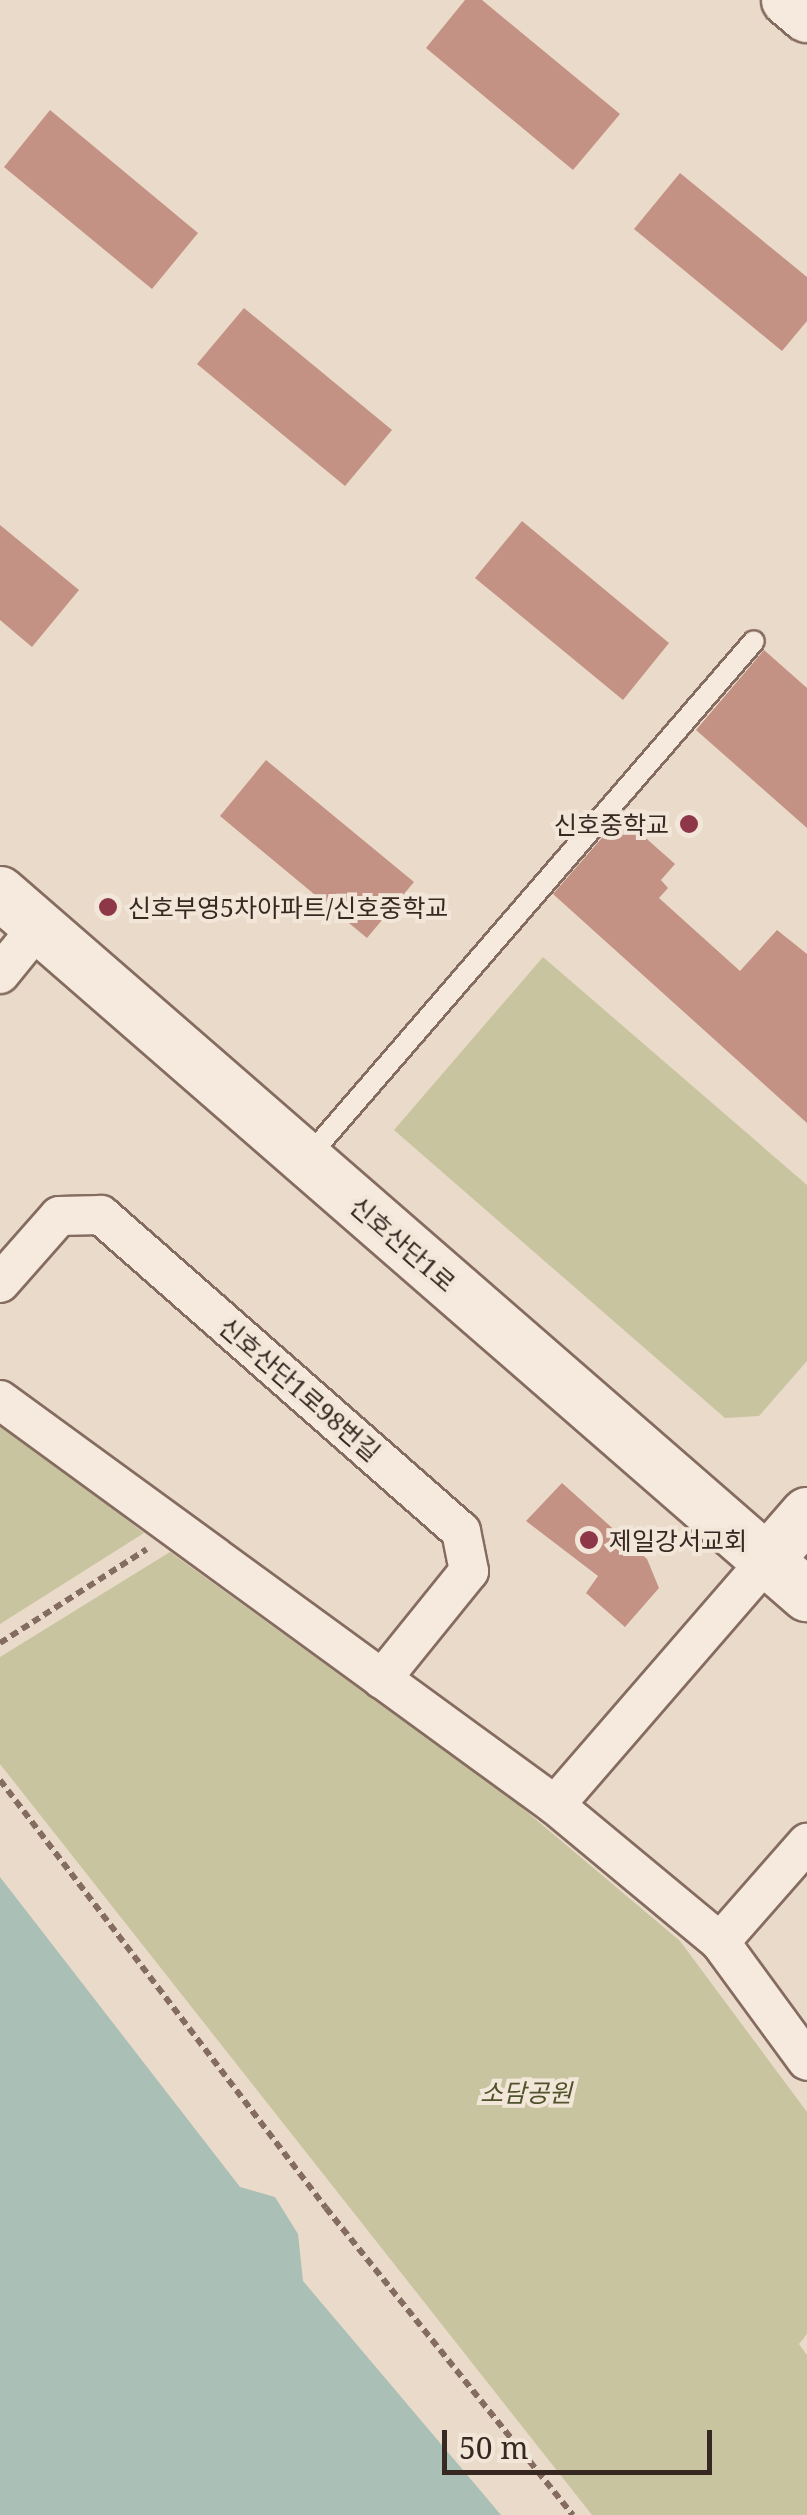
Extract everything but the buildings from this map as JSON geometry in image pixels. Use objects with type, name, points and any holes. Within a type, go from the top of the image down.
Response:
[{"type":"main road","points":[[788,0],[807,16]]},
{"type":"main road","name":"신호산단1로","points":[[0,892],[807,1595]]},
{"type":"main road","points":[[767,1560],[807,1514]]},
{"type":"street","points":[[0,974],[39,926]]},
{"type":"street","name":"신호산단1로98번길","points":[[0,1283],[59,1216],[100,1214],[462,1531],[469,1571],[382,1679]]},
{"type":"street","points":[[0,1400],[555,1805],[720,1942],[807,2060]]},
{"type":"street","points":[[555,1805],[767,1560]]},
{"type":"street","points":[[720,1942],[807,1843]]},
{"type":"lane","points":[[306,1160],[754,641]]},
{"type":"path","points":[[0,1642],[178,1530]]},
{"type":"path","points":[[0,1780],[326,2208],[573,2515]]},
{"type":"green space","points":[[543,957],[807,1185],[807,1361],[759,1416],[725,1418],[394,1130]]},
{"type":"green space","points":[[0,1422],[144,1533],[0,1624]]},
{"type":"green space","name":"소담공원","points":[[170,1552],[514,1801],[680,1941],[807,2112],[807,2334],[799,2344],[807,2355],[807,2515],[592,2515],[0,1764],[0,1657]]},
{"type":"shaded area","points":[[0,1877],[240,2187],[275,2197],[298,2234],[303,2281],[501,2515],[0,2515]]},
{"type":"place","name":"신호중학교","points":[[689,824]]},
{"type":"place","name":"신호부영5차아파트/신호중학교","points":[[108,907]]},
{"type":"place","name":"제일강서교회","points":[[589,1540]]}]
